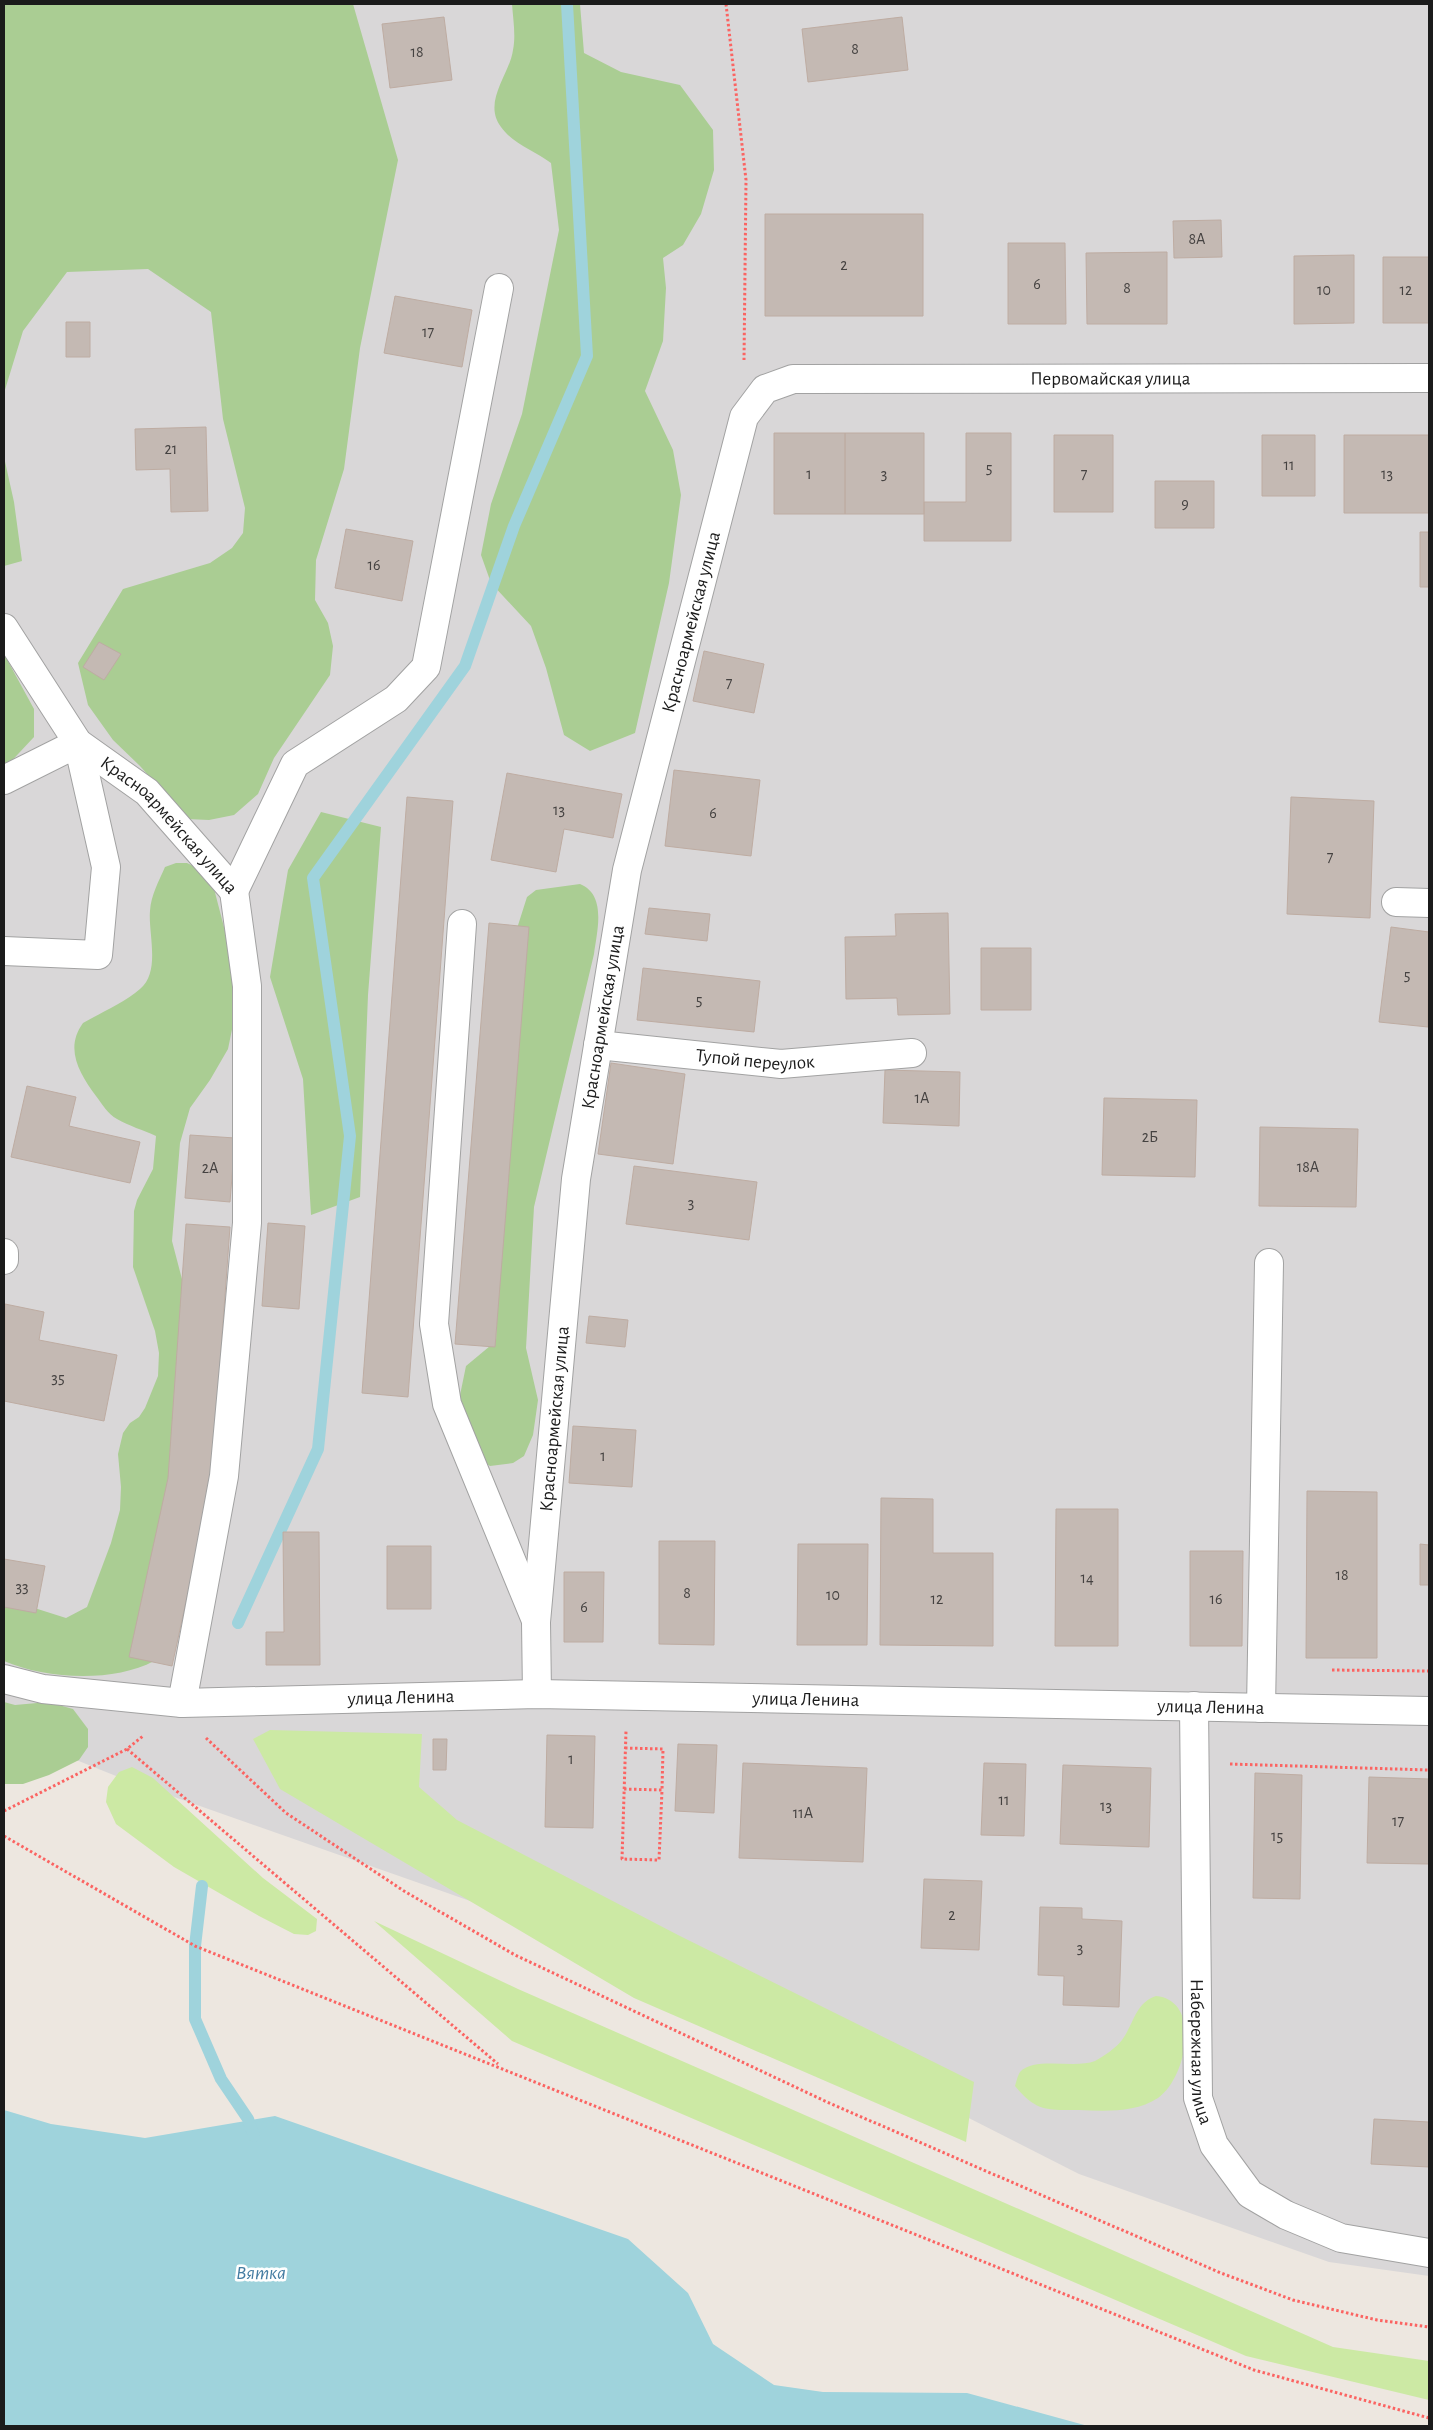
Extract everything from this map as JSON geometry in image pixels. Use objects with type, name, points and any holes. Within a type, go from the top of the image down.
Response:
[{"type":"street","name":"Красноармейская улица","points":[[4,628],[78,743],[146,792],[234,891],[296,764],[396,699],[426,667],[499,288]]},
{"type":"street","name":"Первомайская улица","points":[[793,379],[1429,378]]},
{"type":"street","name":"Красноармейская улица","points":[[537,1694],[536,1622],[576,1179],[627,870],[744,417],[765,389],[793,379]]},
{"type":"street","name":"Красноармейская улица","points":[[4,780],[78,743]]},
{"type":"street","points":[[4,951],[98,955],[106,867],[78,743]]},
{"type":"street","points":[[4,1679],[43,1689],[182,1703],[224,1476],[247,1223],[247,986],[234,891]]},
{"type":"street","points":[[1396,902],[1429,903]]},
{"type":"street","points":[[462,924],[434,1324],[447,1404],[536,1622]]},
{"type":"street","name":"Тупой переулок","points":[[598,1045],[781,1064],[912,1053]]},
{"type":"street","points":[[4,1253],[4,1260]]},
{"type":"street","points":[[1261,1708],[1269,1263]]},
{"type":"street","name":"улица Ленина","points":[[182,1703],[537,1694],[1429,1711]]},
{"type":"street","name":"Набережная улица","points":[[1194,1706],[1198,2098],[1214,2145],[1250,2194],[1286,2215],[1341,2238],[1429,2253]]},
{"type":"path","points":[[726,4],[746,180],[744,417]]},
{"type":"path","points":[[626,1748],[663,1749],[659,1860],[622,1859],[627,1696]]},
{"type":"path","points":[[4,1811],[127,1749],[182,1703]]},
{"type":"path","points":[[208,1741],[286,1813],[404,1891],[515,1955],[827,2102],[1221,2273],[1293,2300],[1377,2320],[1429,2327]]},
{"type":"path","points":[[127,1749],[501,2066]]},
{"type":"path","points":[[1194,1763],[1429,1770]]},
{"type":"path","points":[[624,1789],[662,1790]]},
{"type":"path","points":[[4,1836],[195,1946],[501,2066],[1254,2370],[1429,2418]]},
{"type":"shaded area","points":[[4,4],[1429,4],[1429,2276],[1329,2262],[1079,2174],[703,1983],[126,1780],[4,1731]]},
{"type":"green space","points":[[4,4],[353,4],[398,160],[360,348],[344,469],[316,560],[315,600],[328,623],[333,646],[330,675],[274,758],[258,794],[234,815],[209,820],[187,819],[140,766],[113,740],[88,705],[78,663],[123,589],[210,563],[232,548],[243,533],[245,508],[223,419],[211,312],[148,269],[67,272],[23,331],[4,393]]},
{"type":"green space","points":[[512,4],[580,4],[584,53],[621,72],[680,85],[713,130],[714,170],[701,214],[683,245],[663,258],[666,288],[663,341],[645,391],[673,450],[681,495],[669,583],[635,733],[590,751],[564,735],[546,668],[531,626],[491,583],[481,555],[491,504],[522,414],[559,230],[551,163],[511,138],[501,127],[494,108],[514,45]]},
{"type":"green space","points":[[4,457],[14,502],[22,561],[4,566]]},
{"type":"green space","points":[[4,654],[34,709],[34,737],[4,769]]},
{"type":"green space","points":[[321,812],[381,827],[368,995],[360,1197],[311,1215],[303,1079],[270,977],[288,870]]},
{"type":"green space","points":[[176,863],[187,863],[206,872],[212,881],[225,931],[237,961],[237,1005],[228,1049],[210,1080],[190,1108],[180,1143],[172,1241],[189,1306],[154,1661],[119,1673],[99,1675],[59,1675],[39,1672],[4,1661],[4,1605],[25,1605],[66,1618],[87,1607],[111,1543],[120,1510],[121,1487],[118,1454],[123,1433],[145,1408],[158,1376],[159,1353],[155,1331],[133,1267],[134,1211],[137,1200],[153,1169],[156,1136],[114,1117],[108,1112],[90,1088],[80,1070],[76,1061],[75,1042],[77,1033],[83,1023],[127,999],[146,982],[152,963],[150,911],[152,899],[165,867]]},
{"type":"green space","points":[[580,884],[594,896],[597,905],[598,925],[594,954],[534,1207],[526,1348],[538,1400],[533,1435],[524,1456],[513,1463],[490,1466],[477,1457],[459,1400],[466,1366],[496,1341],[507,1013],[513,941],[527,897],[536,890]]},
{"type":"green space","points":[[4,1702],[15,1705],[48,1702],[73,1709],[88,1729],[88,1747],[79,1760],[49,1775],[23,1784],[4,1784]]},
{"type":"green space","points":[[270,1730],[422,1734],[419,1787],[457,1820],[678,1935],[974,2082],[966,2142],[634,1998],[280,1789],[253,1739]]},
{"type":"green space","points":[[132,1767],[153,1778],[263,1878],[317,1919],[316,1931],[308,1935],[294,1934],[259,1916],[174,1867],[116,1824],[106,1802],[108,1787],[119,1772]]},
{"type":"green space","points":[[374,1921],[518,1989],[1333,2347],[1429,2361],[1429,2400],[1246,2356],[512,2041]]},
{"type":"green space","points":[[1156,1996],[1170,2001],[1180,2011],[1184,2025],[1185,2041],[1182,2058],[1176,2074],[1168,2088],[1158,2098],[1130,2109],[1099,2111],[1059,2110],[1036,2105],[1015,2086],[1020,2072],[1026,2067],[1045,2064],[1087,2063],[1102,2057],[1122,2040],[1139,2009],[1149,1999]]},
{"type":"water","name":"Вятка","points":[[4,2110],[51,2124],[145,2138],[275,2116],[628,2239],[688,2293],[713,2344],[774,2385],[823,2392],[967,2393],[1088,2426],[4,2426]]},
{"type":"building","points":[[444,17],[452,80],[390,88],[382,24]]},
{"type":"building","points":[[902,17],[908,70],[808,82],[802,29]]},
{"type":"building","points":[[765,214],[923,214],[923,316],[765,316]]},
{"type":"building","points":[[1221,220],[1222,257],[1174,258],[1173,221]]},
{"type":"building","points":[[1008,243],[1065,243],[1066,324],[1008,324]]},
{"type":"building","points":[[1167,252],[1167,324],[1087,324],[1086,253]]},
{"type":"building","points":[[1354,255],[1354,323],[1294,324],[1294,256]]},
{"type":"building","points":[[1383,257],[1429,257],[1429,323],[1383,323]]},
{"type":"building","points":[[395,296],[472,310],[462,367],[384,353]]},
{"type":"building","points":[[66,322],[90,322],[90,357],[66,357]]},
{"type":"building","points":[[206,427],[208,511],[171,512],[170,469],[136,470],[135,429]]},
{"type":"building","points":[[774,433],[845,433],[845,514],[774,514]]},
{"type":"building","points":[[845,433],[924,433],[924,514],[845,514]]},
{"type":"building","points":[[966,433],[1011,433],[1011,541],[924,541],[924,502],[966,502]]},
{"type":"building","points":[[1054,435],[1113,435],[1113,512],[1054,512]]},
{"type":"building","points":[[1262,435],[1315,435],[1315,496],[1262,496]]},
{"type":"building","points":[[1344,435],[1429,435],[1429,513],[1344,513]]},
{"type":"building","points":[[1155,481],[1214,481],[1214,528],[1155,528]]},
{"type":"building","points":[[346,529],[413,541],[402,601],[335,588]]},
{"type":"building","points":[[1420,532],[1429,532],[1429,587],[1420,587]]},
{"type":"building","points":[[99,642],[121,654],[104,680],[83,667]]},
{"type":"building","points":[[704,651],[764,664],[754,713],[693,701]]},
{"type":"building","points":[[674,770],[760,780],[751,856],[665,846]]},
{"type":"building","points":[[507,773],[622,794],[613,838],[564,829],[556,872],[491,860]]},
{"type":"building","points":[[407,797],[453,801],[408,1397],[362,1393]]},
{"type":"building","points":[[1291,797],[1374,801],[1370,918],[1287,914]]},
{"type":"building","points":[[649,908],[710,914],[707,941],[645,934]]},
{"type":"building","points":[[948,913],[950,1014],[898,1015],[897,998],[846,999],[845,937],[896,936],[895,914]]},
{"type":"building","points":[[489,923],[529,927],[495,1347],[455,1344]]},
{"type":"building","points":[[1391,927],[1429,932],[1428,1027],[1379,1022]]},
{"type":"building","points":[[981,948],[1031,948],[1031,1010],[981,1010]]},
{"type":"building","points":[[643,968],[760,981],[754,1032],[637,1020]]},
{"type":"building","points":[[611,1063],[685,1074],[673,1164],[598,1154]]},
{"type":"building","points":[[885,1070],[960,1072],[959,1126],[883,1123]]},
{"type":"building","points":[[27,1086],[76,1097],[69,1126],[140,1142],[130,1183],[11,1157]]},
{"type":"building","points":[[1104,1098],[1197,1100],[1195,1177],[1102,1175]]},
{"type":"building","points":[[1260,1127],[1358,1129],[1356,1207],[1259,1206]]},
{"type":"building","points":[[190,1135],[235,1138],[230,1202],[185,1198]]},
{"type":"building","points":[[634,1166],[757,1182],[749,1240],[626,1224]]},
{"type":"building","points":[[268,1223],[305,1226],[299,1309],[262,1306]]},
{"type":"building","points":[[186,1224],[230,1227],[211,1487],[172,1666],[129,1657],[168,1478]]},
{"type":"building","points":[[5,1304],[44,1312],[39,1340],[117,1355],[104,1421],[4,1401]]},
{"type":"building","points":[[589,1316],[628,1320],[625,1347],[586,1343]]},
{"type":"building","points":[[573,1426],[636,1430],[632,1487],[569,1483]]},
{"type":"building","points":[[1307,1491],[1377,1492],[1377,1658],[1306,1658]]},
{"type":"building","points":[[881,1498],[933,1499],[933,1553],[993,1553],[993,1646],[880,1645]]},
{"type":"building","points":[[1056,1509],[1118,1509],[1118,1646],[1055,1646]]},
{"type":"building","points":[[283,1532],[319,1532],[320,1665],[266,1665],[266,1632],[284,1632]]},
{"type":"building","points":[[659,1541],[715,1541],[714,1645],[659,1644]]},
{"type":"building","points":[[798,1544],[868,1544],[867,1645],[797,1645]]},
{"type":"building","points":[[1420,1544],[1429,1545],[1429,1585],[1420,1585]]},
{"type":"building","points":[[387,1546],[431,1546],[431,1609],[387,1609]]},
{"type":"building","points":[[1190,1551],[1243,1551],[1242,1646],[1190,1646]]},
{"type":"building","points":[[4,1559],[45,1566],[36,1613],[4,1607]]},
{"type":"building","points":[[564,1572],[604,1572],[603,1642],[564,1642]]},
{"type":"building","points":[[547,1735],[595,1736],[593,1828],[545,1827]]},
{"type":"building","points":[[433,1739],[447,1739],[446,1770],[433,1770]]},
{"type":"building","points":[[678,1744],[717,1745],[714,1813],[675,1811]]},
{"type":"building","points":[[743,1763],[867,1768],[863,1862],[739,1858]]},
{"type":"building","points":[[984,1763],[1026,1764],[1024,1836],[981,1835]]},
{"type":"building","points":[[1063,1765],[1151,1768],[1149,1847],[1060,1844]]},
{"type":"building","points":[[1255,1773],[1302,1775],[1300,1899],[1253,1898]]},
{"type":"building","points":[[1369,1777],[1429,1779],[1429,1864],[1367,1863]]},
{"type":"building","points":[[924,1879],[982,1881],[979,1950],[921,1948]]},
{"type":"building","points":[[1040,1907],[1082,1908],[1082,1919],[1122,1921],[1119,2007],[1063,2005],[1064,1976],[1038,1975]]},
{"type":"building","points":[[1374,2119],[1429,2122],[1429,2167],[1371,2164]]},
{"type":"waterway","points":[[238,1623],[318,1449],[350,1136],[313,878],[465,666],[514,526],[587,356],[567,4]]},
{"type":"waterway","points":[[202,1886],[195,1946],[195,2019],[221,2079],[248,2119],[254,2136]]}]
